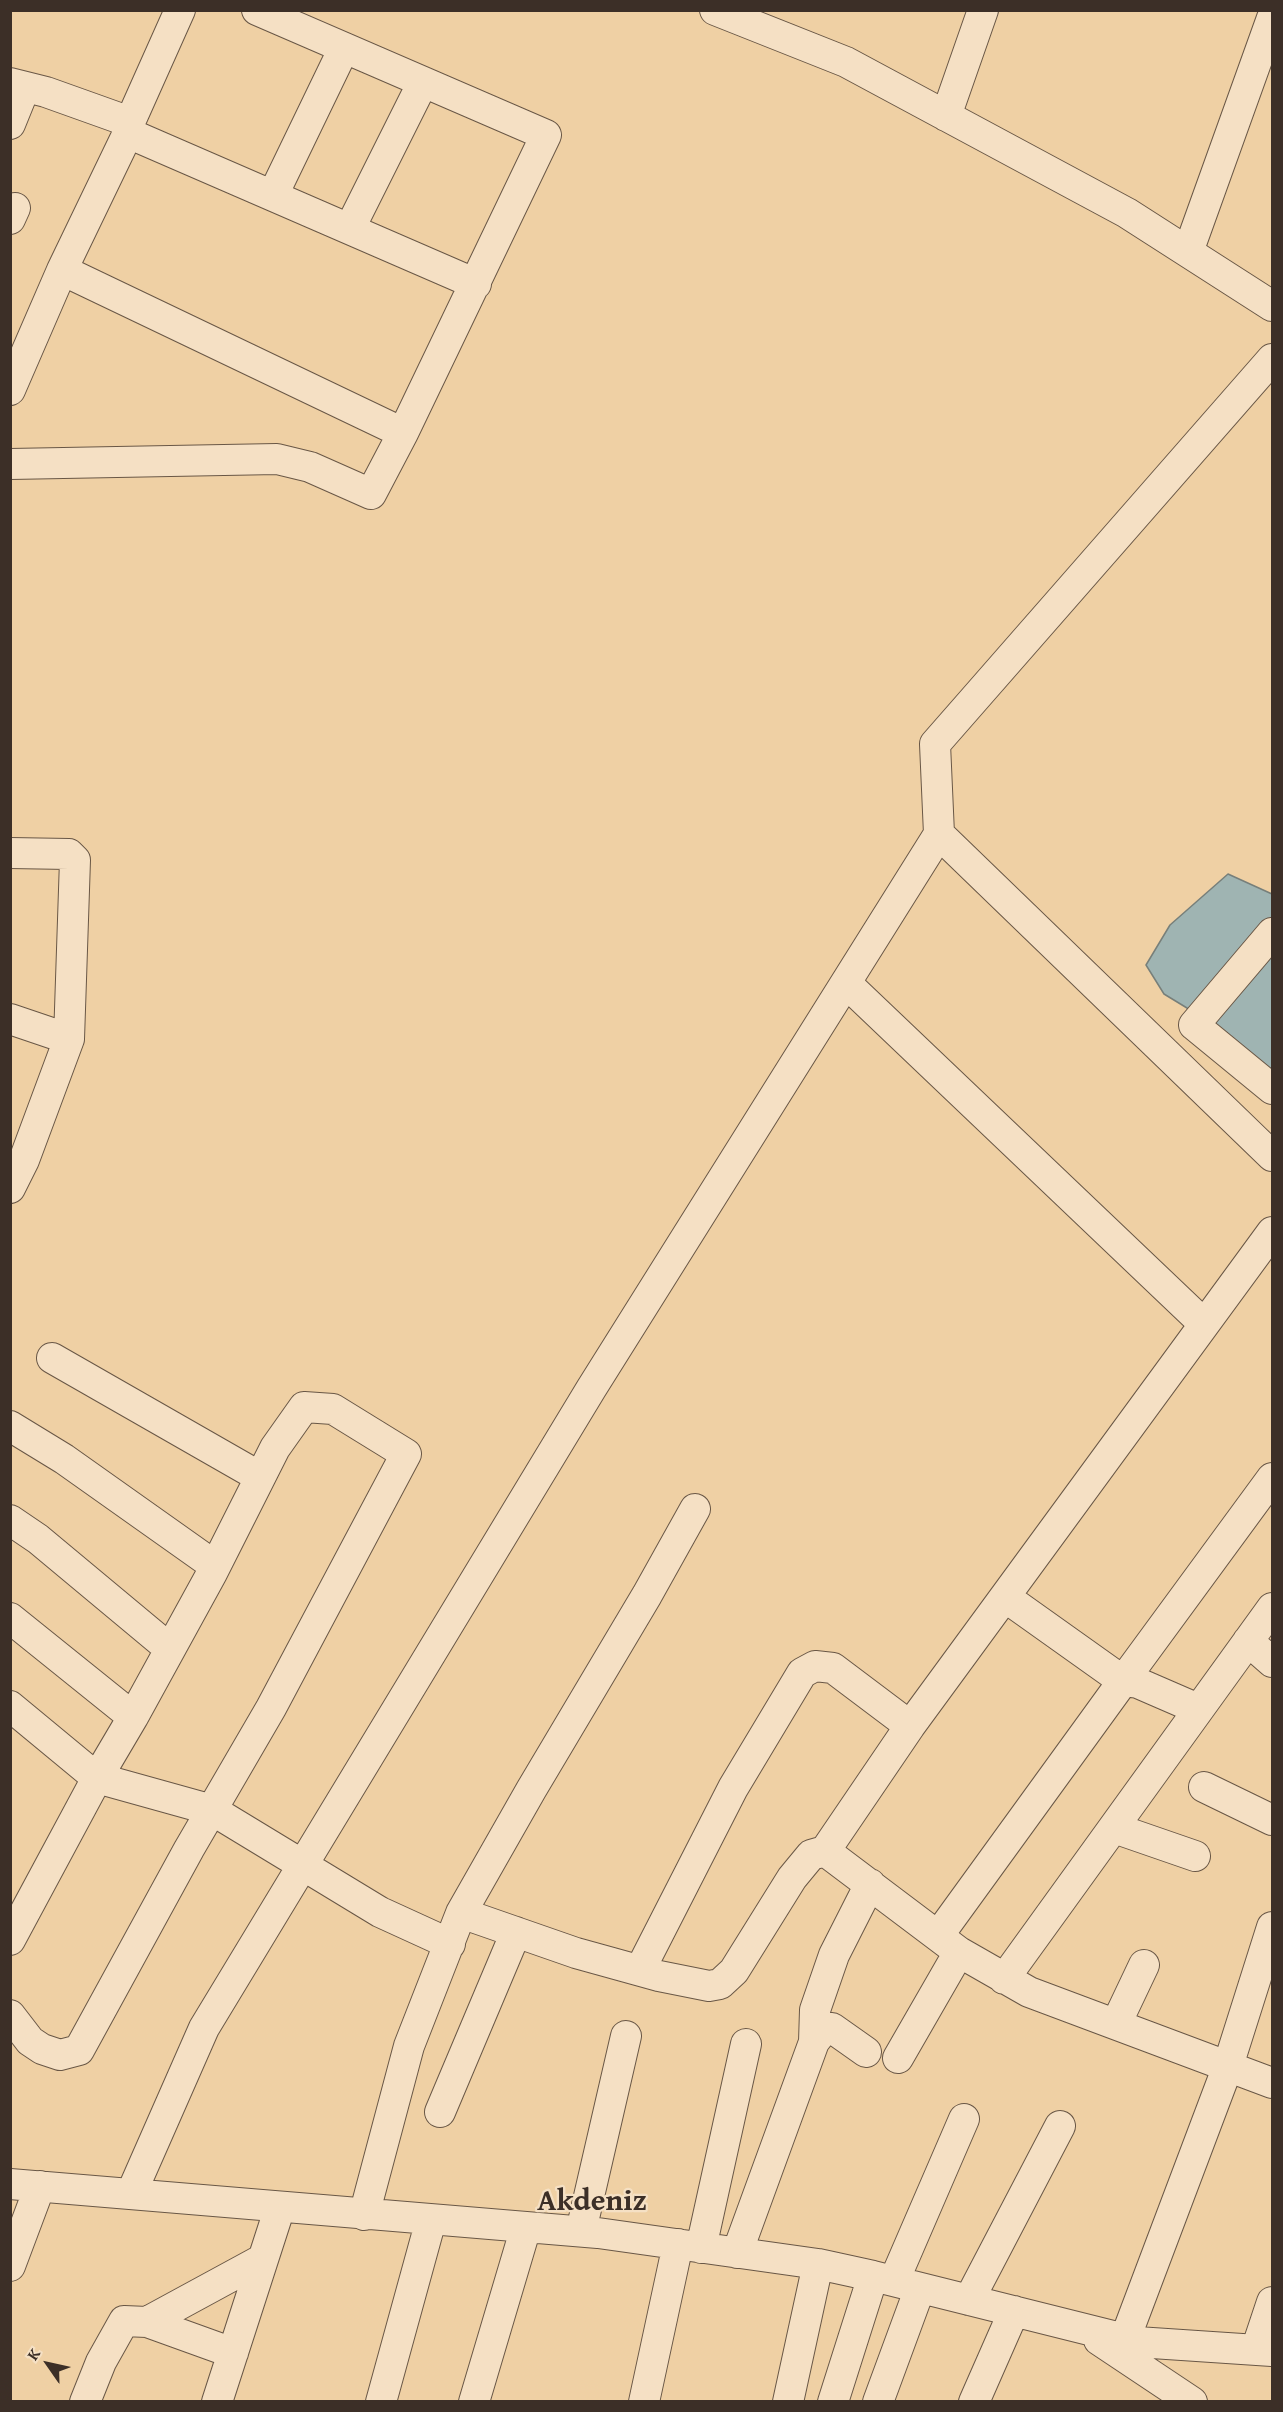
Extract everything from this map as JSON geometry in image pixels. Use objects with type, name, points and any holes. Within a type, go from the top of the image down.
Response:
[{"type":"street","points":[[12,384],[62,270],[129,128],[180,10]]},
{"type":"street","points":[[10,464],[277,459],[310,467],[371,494],[476,284],[546,135],[257,10]]},
{"type":"street","points":[[715,10],[846,62],[1127,213],[1272,306]]},
{"type":"street","points":[[946,116],[983,10]]},
{"type":"street","points":[[1188,252],[1272,18]]},
{"type":"street","points":[[273,195],[344,48]]},
{"type":"street","points":[[350,228],[423,82]]},
{"type":"street","points":[[10,124],[18,85],[46,92],[476,284]]},
{"type":"street","points":[[62,270],[403,433]]},
{"type":"street","points":[[131,2194],[204,2028],[591,1389],[939,834],[935,744],[1272,359]]},
{"type":"street","points":[[939,834],[1272,1156]]},
{"type":"street","points":[[10,853],[69,854],[75,860],[69,1039],[17,1157],[10,1188]]},
{"type":"street","points":[[1272,933],[1194,1025],[1272,1089]]},
{"type":"street","points":[[846,983],[1204,1324]]},
{"type":"street","points":[[10,1018],[69,1039]]},
{"type":"street","points":[[461,1913],[576,1953],[709,1986],[720,1984],[734,1971],[792,1878],[811,1856],[825,1851],[910,1726],[1272,1232]]},
{"type":"street","points":[[52,1358],[261,1477]]},
{"type":"street","points":[[10,1940],[215,1566],[275,1448],[304,1407],[333,1409],[406,1454],[271,1708],[79,2050],[60,2055],[42,2049],[30,2041],[10,2015]]},
{"type":"street","points":[[10,1426],[64,1459],[215,1566]]},
{"type":"street","points":[[898,2058],[949,1944],[1123,1681],[1272,1478]]},
{"type":"street","points":[[364,2215],[409,2046],[461,1913],[531,1790],[648,1595],[695,1509]]},
{"type":"street","points":[[10,1520],[38,1539],[170,1649]]},
{"type":"street","points":[[1005,1597],[1123,1681],[1138,1683],[1198,1709]]},
{"type":"street","points":[[1004,1979],[1272,1608]]},
{"type":"street","points":[[10,1618],[133,1717]]},
{"type":"street","points":[[1248,1641],[1272,1662]]},
{"type":"street","points":[[640,1970],[733,1788],[802,1673],[815,1666],[833,1668],[910,1726]]},
{"type":"street","points":[[10,1707],[97,1778],[212,1810],[380,1912],[450,1944]]},
{"type":"street","points":[[1204,1787],[1272,1820]]},
{"type":"street","points":[[1114,1828],[1195,1856]]},
{"type":"street","points":[[825,1851],[949,1944],[1029,1992],[1272,2083]]},
{"type":"street","points":[[814,2042],[815,2010],[834,1955],[870,1884]]},
{"type":"street","points":[[1125,2339],[1228,2066],[1272,1927]]},
{"type":"street","points":[[440,2112],[516,1932]]},
{"type":"street","points":[[1116,2024],[1144,1965]]},
{"type":"street","points":[[736,2253],[814,2042],[824,2029],[832,2028],[866,2052]]},
{"type":"street","points":[[581,2231],[626,2036]]},
{"type":"street","points":[[644,2402],[746,2044]]},
{"type":"street","points":[[833,2402],[896,2282],[964,2119]]},
{"type":"street","points":[[969,2300],[1060,2126]]},
{"type":"street","points":[[10,2184],[364,2215],[581,2231],[690,2246],[818,2264],[1125,2339],[1264,2350],[1272,2302]]},
{"type":"street","points":[[10,2266],[40,2186]]},
{"type":"street","points":[[217,2402],[280,2207]]},
{"type":"street","points":[[381,2402],[431,2220]]},
{"type":"street","points":[[474,2402],[526,2227]]},
{"type":"street","points":[[147,2322],[263,2259]]},
{"type":"street","points":[[788,2402],[818,2264]]},
{"type":"street","points":[[878,2402],[896,2282]]},
{"type":"street","points":[[974,2402],[1014,2311]]},
{"type":"street","points":[[85,2402],[101,2362],[124,2321],[147,2322],[233,2353]]},
{"type":"street","points":[[1080,2328],[1192,2402]]},
{"type":"shaded area","points":[[1228,874],[1272,894],[1272,1092],[1232,1071],[1187,1008],[1164,994],[1146,965],[1170,925]]},
{"type":"district","name":"Akdeniz","points":[[592,2202]]}]
